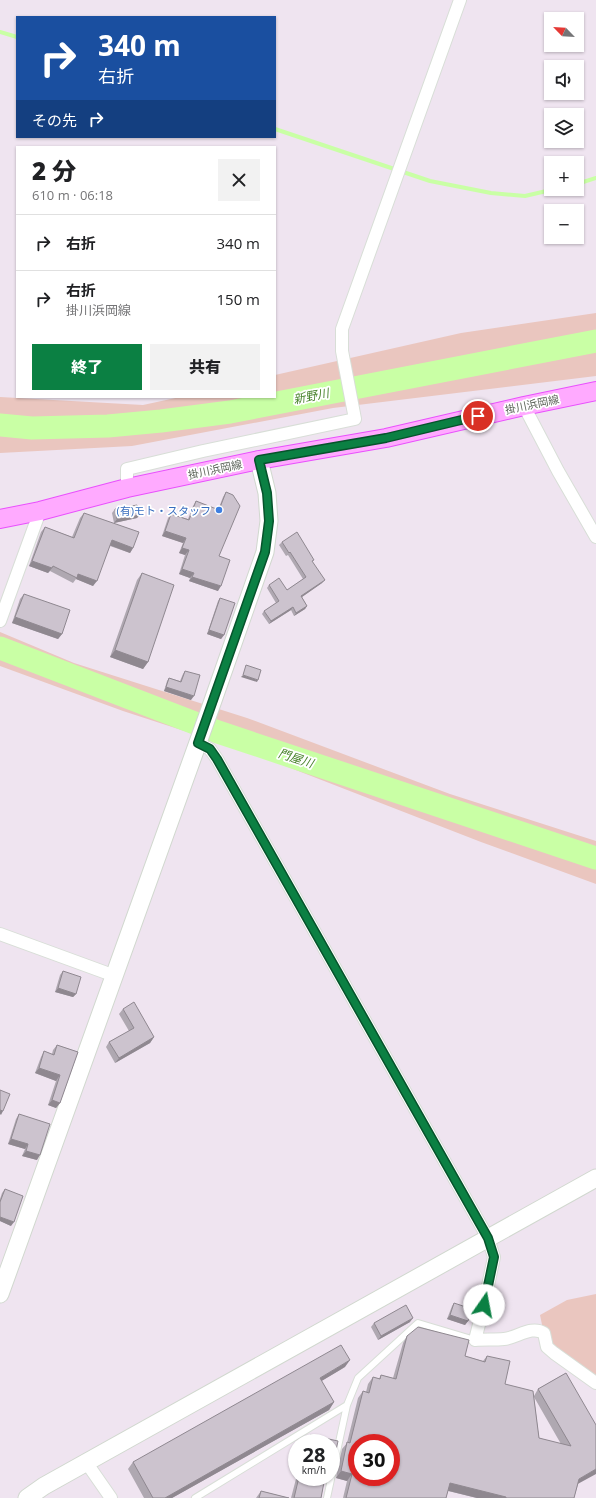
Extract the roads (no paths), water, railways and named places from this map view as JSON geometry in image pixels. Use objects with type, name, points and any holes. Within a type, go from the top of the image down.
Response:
[{"type":"main road","name":"掛川浜岡線","points":[[0,520],[127,488],[259,460],[386,438],[596,391]]},
{"type":"street","points":[[127,488],[127,469],[203,451],[354,419],[342,351],[342,329],[460,0]]},
{"type":"street","points":[[524,406],[558,471],[596,537]]},
{"type":"street","points":[[0,1294],[115,976],[265,552],[269,521],[267,493],[259,460]]},
{"type":"street","points":[[0,621],[40,511]]},
{"type":"street","points":[[198,743],[210,749],[217,759],[488,1238],[494,1257],[475,1340],[506,1339],[533,1330],[540,1331],[544,1333],[547,1347],[596,1383]]},
{"type":"street","points":[[0,934],[115,976]]},
{"type":"street","points":[[27,1498],[44,1486],[86,1462],[596,1178]]},
{"type":"street","points":[[86,1462],[111,1498]]},
{"type":"lane","points":[[326,1498],[347,1405],[358,1378],[418,1323],[475,1340]]},
{"type":"lane","points":[[195,1498],[347,1405]]},
{"type":"waterway","points":[[0,32],[16,37]]},
{"type":"waterway","points":[[276,129],[430,181],[491,193],[525,196],[544,192]]},
{"type":"waterway","points":[[584,182],[596,178]]},
{"type":"waterway","name":"新野川","points":[[0,425],[32,428],[108,426],[230,412],[596,341]]},
{"type":"waterway","name":"門屋川","points":[[0,648],[218,732],[596,858]]},
{"type":"place","name":"(有)モト・スタッフ","points":[[219,510]]}]
